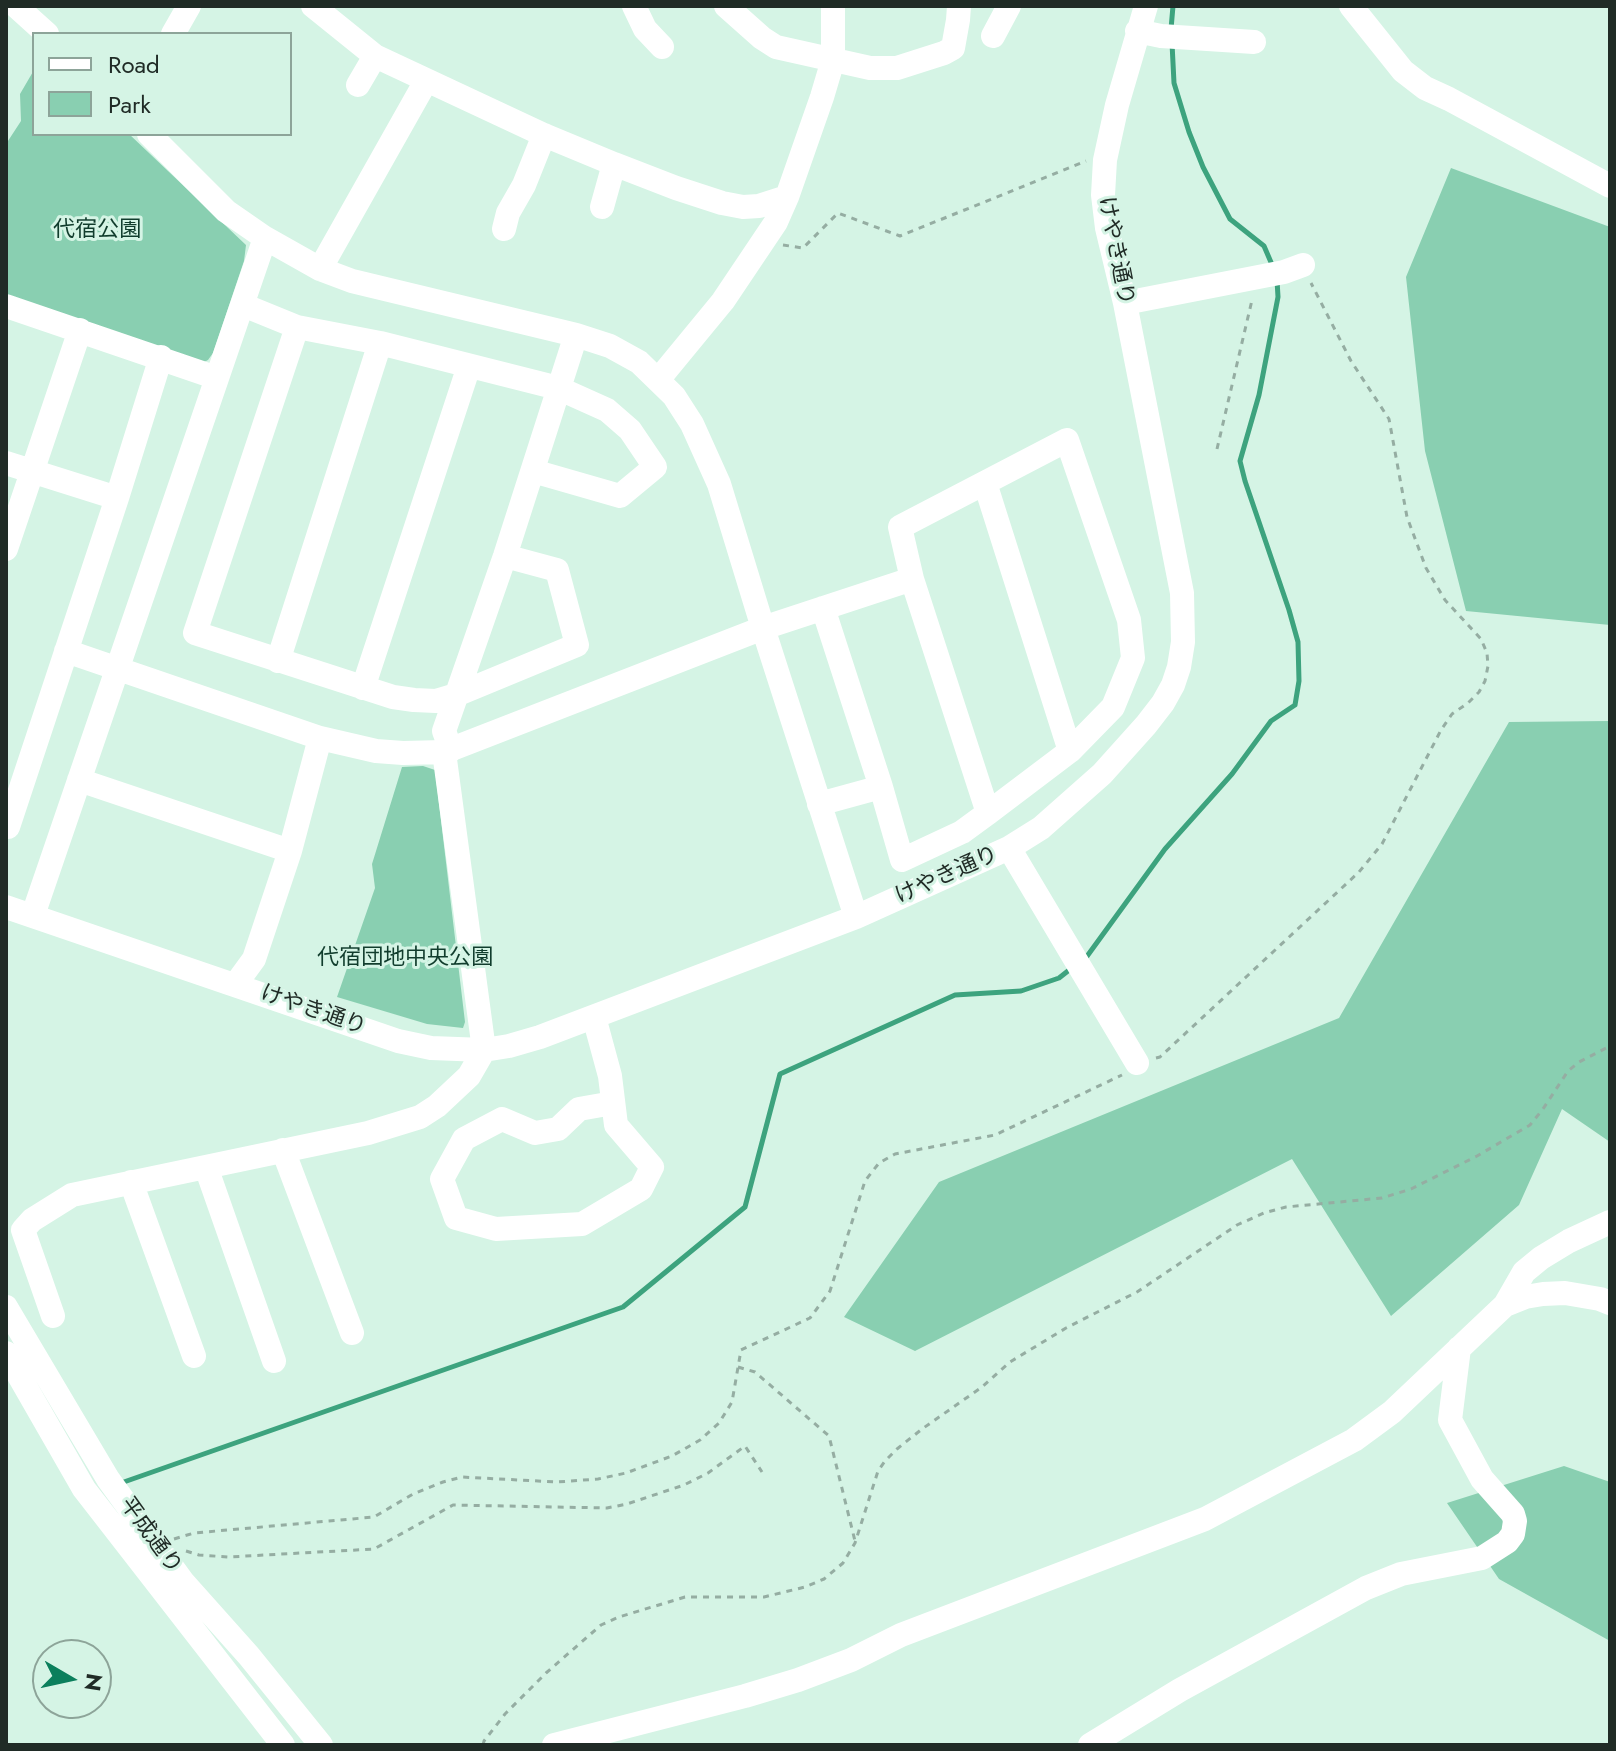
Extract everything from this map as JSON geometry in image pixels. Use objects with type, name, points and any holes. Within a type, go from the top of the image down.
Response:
[{"type":"street","points":[[16,6],[45,32]]},
{"type":"street","points":[[174,32],[189,6]]},
{"type":"street","points":[[313,6],[375,56],[614,164],[722,203],[759,206],[787,197]]},
{"type":"street","points":[[634,6],[645,29],[662,47]]},
{"type":"street","points":[[726,6],[776,47],[870,68],[897,68],[953,48],[959,6]]},
{"type":"street","points":[[658,380],[723,301],[776,222],[833,60],[833,6]]},
{"type":"street","points":[[993,36],[1009,6]]},
{"type":"street","name":"けやき通り","points":[[6,907],[398,1041],[431,1048],[484,1050],[509,1046],[594,1017],[856,917],[1009,848],[1041,828],[1102,774],[1163,703],[1179,667],[1183,642],[1182,593],[1125,303],[1107,228],[1103,195],[1105,160],[1117,105],[1146,6]]},
{"type":"street","points":[[1353,7],[1403,71],[1425,88],[1610,186]]},
{"type":"street","points":[[1137,31],[1161,36],[1254,42]]},
{"type":"street","points":[[358,85],[375,56]]},
{"type":"street","points":[[320,269],[426,81]]},
{"type":"street","points":[[504,229],[508,213],[524,185],[544,135]]},
{"type":"street","points":[[162,139],[226,211],[265,238],[320,269],[352,281],[610,346],[639,362],[674,396],[692,424],[719,484],[856,917]]},
{"type":"street","points":[[602,207],[614,164]]},
{"type":"street","points":[[33,915],[265,238]]},
{"type":"street","points":[[1125,303],[1294,268]]},
{"type":"street","points":[[243,305],[297,327],[380,343],[558,388],[607,410],[630,430],[655,467],[620,496],[533,471]]},
{"type":"street","points":[[6,306],[217,378]]},
{"type":"street","points":[[297,327],[195,633],[393,697],[436,701],[577,645],[557,570],[505,556]]},
{"type":"street","points":[[6,549],[80,330]]},
{"type":"street","points":[[53,1316],[23,1230],[32,1220],[72,1195],[368,1133],[420,1117],[437,1106],[469,1076],[484,1050],[444,731],[505,556],[576,335]]},
{"type":"street","points":[[278,661],[380,343]]},
{"type":"street","points":[[6,827],[161,357]]},
{"type":"street","points":[[363,688],[469,366]]},
{"type":"street","points":[[823,608],[902,860],[962,832],[988,813],[1070,751],[1113,707],[1133,658],[1129,620],[1067,440],[900,527],[912,579],[988,813]]},
{"type":"street","points":[[6,463],[117,498]]},
{"type":"street","points":[[985,483],[1070,751]]},
{"type":"street","points":[[66,651],[320,738],[376,751],[448,751],[763,628],[912,579]]},
{"type":"street","points":[[235,985],[254,959],[290,851],[320,738]]},
{"type":"street","points":[[79,780],[290,851]]},
{"type":"street","points":[[819,804],[881,787]]},
{"type":"street","points":[[1009,848],[1137,1063]]},
{"type":"street","points":[[594,1017],[610,1076],[616,1125],[652,1167],[641,1189],[582,1224],[496,1229],[456,1218],[442,1179],[464,1139],[502,1119],[535,1133],[558,1129],[579,1109],[613,1103]]},
{"type":"street","points":[[283,1150],[352,1333]]},
{"type":"street","points":[[206,1167],[274,1361]]},
{"type":"street","points":[[131,1182],[194,1356]]},
{"type":"street","points":[[564,1744],[648,1734],[851,1660],[901,1635],[1205,1519],[1354,1440],[1392,1412],[1505,1305],[1524,1272],[1569,1241],[1610,1222]]},
{"type":"street","points":[[1505,1305],[1525,1297],[1565,1293],[1610,1303]]},
{"type":"street","name":"平成通り","points":[[6,1307],[108,1479],[183,1582],[249,1656],[321,1745]]},
{"type":"street","points":[[1090,1745],[1180,1690],[1366,1588],[1401,1574],[1482,1558],[1507,1542],[1513,1534],[1513,1514],[1482,1479],[1450,1420],[1459,1348]]},
{"type":"street","name":"平成通り","points":[[6,1353],[84,1489],[283,1745]]},
{"type":"path","points":[[764,242],[803,248],[838,213],[900,236],[1082,161],[1105,160]]},
{"type":"path","points":[[155,1543],[194,1533],[374,1517],[413,1494],[462,1477],[557,1482],[598,1479],[626,1473],[672,1456],[700,1440],[719,1423],[732,1402],[741,1350],[810,1318],[830,1291],[865,1181],[879,1163],[895,1154],[995,1135],[1124,1075],[1137,1063],[1160,1057],[1359,872],[1382,844],[1441,730],[1452,714],[1479,692],[1485,681],[1487,653],[1481,639],[1445,600],[1426,568],[1407,517],[1389,419],[1351,361],[1324,311],[1294,268]]},
{"type":"path","points":[[1217,449],[1257,277]]},
{"type":"path","points":[[483,1745],[505,1714],[580,1641],[601,1625],[632,1612],[685,1597],[764,1597],[824,1579],[843,1563],[855,1543],[878,1471],[885,1461],[1010,1362],[1066,1328],[1137,1292],[1237,1225],[1264,1213],[1286,1207],[1382,1198],[1411,1189],[1477,1156],[1530,1125],[1568,1071],[1610,1046]]},
{"type":"path","points":[[738,1367],[755,1372],[829,1436],[855,1543]]},
{"type":"path","points":[[155,1543],[199,1555],[228,1557],[374,1549],[453,1505],[607,1508],[627,1504],[684,1485],[708,1473],[745,1446],[762,1472]]},
{"type":"green space","name":"代宿公園","points":[[32,73],[32,136],[131,136],[246,245],[244,261],[208,360],[202,363],[6,296],[6,144],[21,121],[20,94]]},
{"type":"green space","points":[[1451,168],[1610,227],[1610,625],[1466,611],[1425,451],[1406,277]]},
{"type":"green space","points":[[1610,721],[1610,1142],[1562,1109],[1519,1205],[1391,1316],[1292,1159],[915,1351],[844,1317],[939,1182],[1339,1018],[1509,722]]},
{"type":"green space","name":"代宿団地中央公園","points":[[423,766],[435,770],[465,1022],[463,1028],[427,1024],[337,997],[375,888],[372,864],[402,767]]},
{"type":"green space","points":[[1564,1466],[1610,1482],[1610,1641],[1499,1579],[1447,1503]]},
{"type":"waterway","points":[[1171,29],[1173,6]]},
{"type":"waterway","points":[[1172,43],[1174,83],[1203,167],[1230,219],[1264,246],[1273,267]]},
{"type":"waterway","points":[[1085,959],[1165,849],[1232,774],[1271,721],[1295,705],[1299,681],[1298,642],[1240,461],[1259,395],[1278,297],[1277,280]]},
{"type":"waterway","points":[[121,1483],[623,1307],[745,1207],[780,1074],[955,995],[1021,991],[1059,978],[1073,967]]}]
